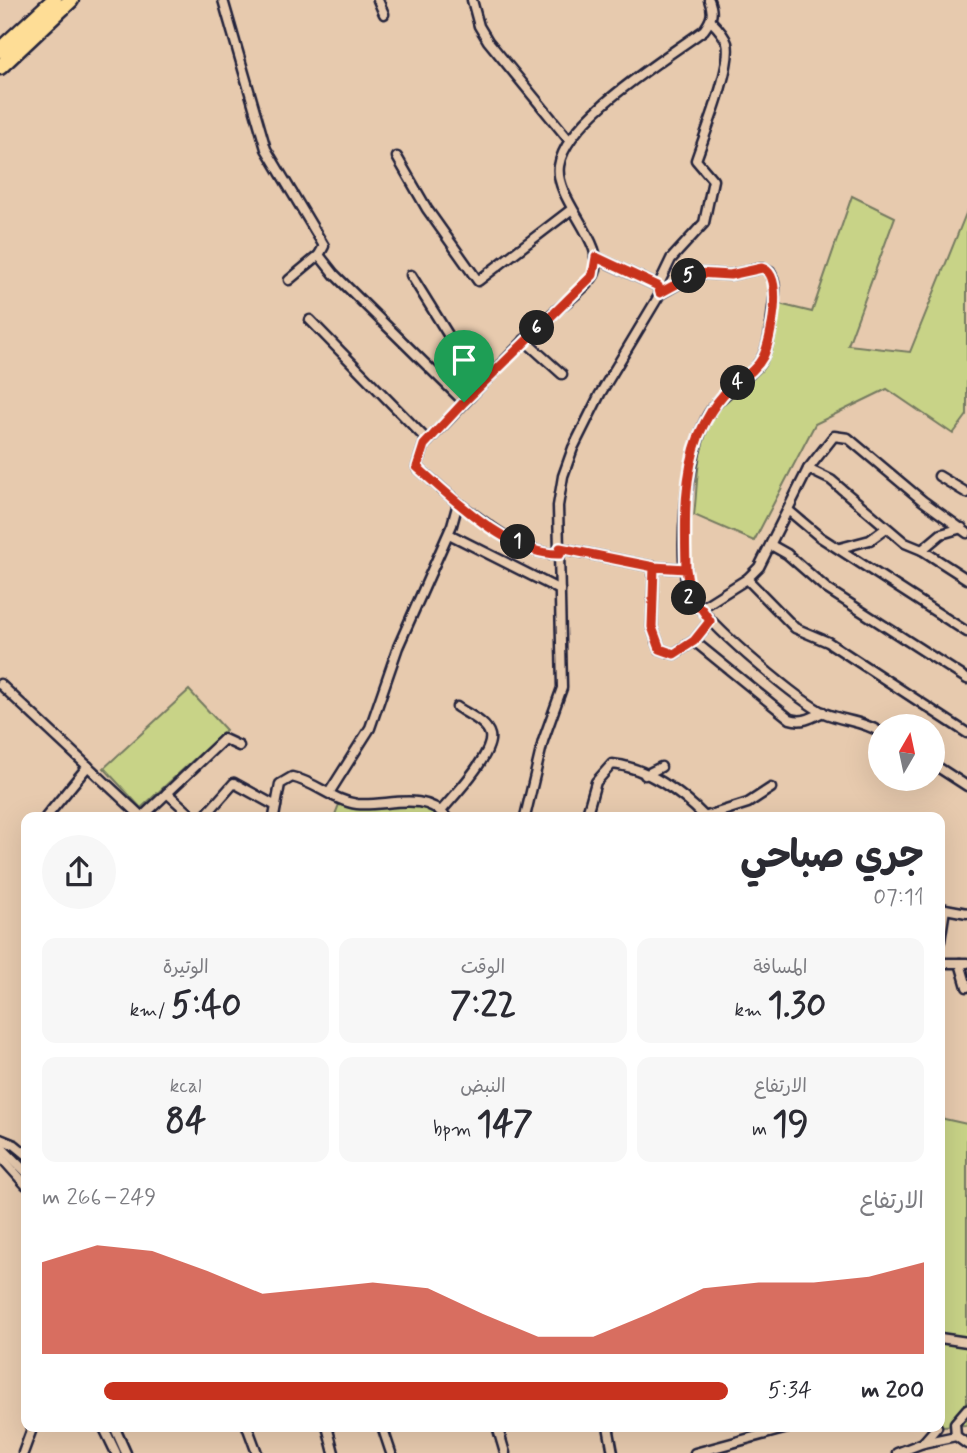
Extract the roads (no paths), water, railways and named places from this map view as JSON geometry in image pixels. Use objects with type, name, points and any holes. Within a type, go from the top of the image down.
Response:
[{"type":"highway","points":[[0,50],[54,0]]},
{"type":"highway","points":[[0,67],[71,0]]},
{"type":"street","points":[[223,0],[266,149],[324,246],[319,255],[289,280]]},
{"type":"street","points":[[379,0],[384,14]]},
{"type":"street","points":[[472,0],[479,26],[488,41],[569,140]]},
{"type":"street","points":[[659,290],[596,257],[565,195],[558,167],[569,140],[587,117],[704,30],[711,21],[713,10],[709,0]]},
{"type":"street","points":[[526,812],[543,741],[562,688],[558,506],[573,448],[600,394],[659,290],[671,258],[702,228],[713,187],[710,174],[696,160],[720,87],[728,46],[711,21]]},
{"type":"street","points":[[397,157],[427,209],[478,281],[572,209]]},
{"type":"street","points":[[319,255],[334,274],[464,402]]},
{"type":"street","points":[[596,257],[593,275],[524,341],[428,440],[417,467],[458,503],[500,533],[533,550],[545,554],[560,551],[654,567],[686,569]]},
{"type":"street","points":[[659,290],[697,273],[730,275],[762,268],[771,272],[776,285],[769,334],[762,358],[724,393],[708,414],[698,438],[685,519],[689,598],[692,605],[701,608],[710,621],[823,712],[868,725]]},
{"type":"street","points":[[411,275],[480,386]]},
{"type":"street","points":[[310,320],[428,440]]},
{"type":"street","points":[[524,341],[562,374]]},
{"type":"street","points":[[701,608],[747,579],[759,567],[808,469],[834,436],[844,436],[965,530]]},
{"type":"street","points":[[808,469],[831,480],[885,528],[967,579]]},
{"type":"street","points":[[939,475],[967,493]]},
{"type":"street","points":[[330,793],[370,728],[398,647],[449,534],[458,503]]},
{"type":"street","points":[[788,510],[820,537],[967,632]]},
{"type":"street","points":[[840,548],[870,540],[885,528]]},
{"type":"street","points":[[922,550],[941,534],[965,530]]},
{"type":"street","points":[[449,534],[560,590]]},
{"type":"street","points":[[772,545],[787,554],[827,589],[967,679]]},
{"type":"street","points":[[654,567],[652,627],[660,649],[674,654],[694,641],[710,621]]},
{"type":"street","points":[[747,579],[795,628],[828,642],[967,733]]},
{"type":"street","points":[[694,641],[790,719],[798,722],[809,720],[823,712]]},
{"type":"street","points":[[0,684],[134,812]]},
{"type":"street","points":[[444,812],[489,747],[490,734],[483,724],[457,707]]},
{"type":"street","points":[[143,812],[224,739],[239,746]]},
{"type":"street","points":[[587,812],[596,782],[612,764],[645,775],[680,793],[700,812]]},
{"type":"street","points":[[50,812],[88,766]]},
{"type":"street","points":[[645,775],[661,767]]},
{"type":"street","points":[[945,772],[967,786]]},
{"type":"street","points":[[275,812],[280,784],[290,777],[358,804],[408,801],[438,812]]},
{"type":"street","points":[[208,812],[234,783],[276,806]]},
{"type":"street","points":[[720,812],[748,803],[771,788]]},
{"type":"street","points":[[167,793],[188,812]]},
{"type":"street","points":[[945,909],[967,913]]},
{"type":"street","points":[[945,963],[964,963],[967,986]]},
{"type":"street","points":[[0,1139],[21,1150]]},
{"type":"street","points":[[0,1146],[21,1167]]},
{"type":"street","points":[[0,1156],[21,1179]]},
{"type":"street","points":[[945,1339],[967,1342]]},
{"type":"street","points":[[956,1436],[955,1423],[967,1409]]},
{"type":"street","points":[[23,1453],[31,1432]]},
{"type":"street","points":[[106,1432],[116,1453]]},
{"type":"street","points":[[117,1432],[126,1453]]},
{"type":"street","points":[[249,1432],[257,1453]]},
{"type":"street","points":[[329,1432],[334,1453]]},
{"type":"street","points":[[385,1432],[391,1453]]},
{"type":"street","points":[[499,1432],[505,1453]]},
{"type":"street","points":[[609,1432],[613,1453]]},
{"type":"street","points":[[695,1453],[773,1432]]},
{"type":"street","points":[[923,1443],[933,1432]]},
{"type":"street","points":[[897,1453],[923,1443],[956,1436],[967,1444]]}]
